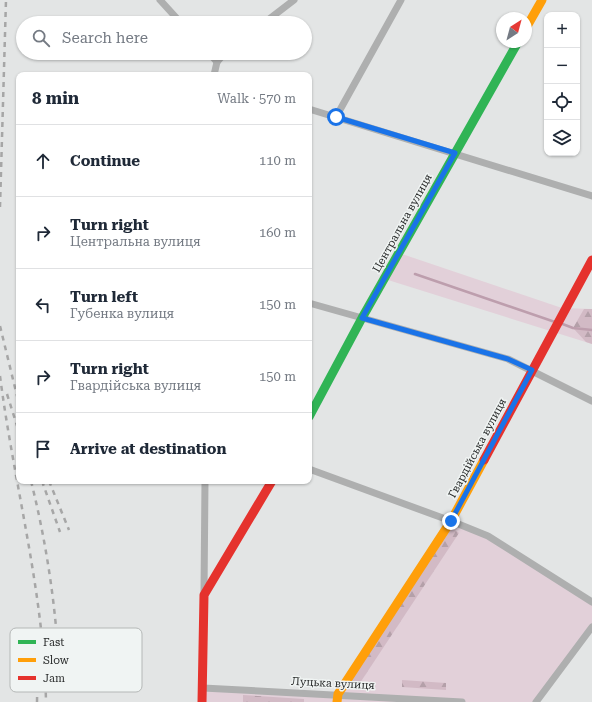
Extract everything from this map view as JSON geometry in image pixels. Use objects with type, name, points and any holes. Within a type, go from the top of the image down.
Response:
[{"type":"main road","points":[[532,18],[542,0]]},
{"type":"main road","name":"Центральна вулиця","points":[[312,411],[362,318],[515,48]]},
{"type":"main road","name":"Гвардійська вулиця","points":[[337,698],[451,521],[592,260]]},
{"type":"main road","points":[[202,702],[204,596],[270,484]]},
{"type":"street","points":[[160,0],[175,16]]},
{"type":"street","points":[[273,16],[294,0]]},
{"type":"street","points":[[336,117],[401,0]]},
{"type":"street","points":[[215,72],[217,62]]},
{"type":"street","points":[[312,110],[592,196]]},
{"type":"street","points":[[312,304],[508,359],[592,401]]},
{"type":"street","points":[[312,471],[451,521],[488,536],[592,602]]},
{"type":"street","points":[[204,596],[205,484]]},
{"type":"street","points":[[536,702],[592,627]]},
{"type":"street","name":"Луцька вулиця","points":[[203,688],[337,698],[462,702]]},
{"type":"shaded area","points":[[402,254],[562,308],[592,309],[592,344],[388,280]]},
{"type":"shaded area","points":[[451,521],[488,536],[592,602],[592,627],[536,702],[205,702],[205,689],[338,694]]},
{"type":"green space","points":[[584,309],[592,309],[592,344],[586,342],[573,328]]},
{"type":"green space","points":[[452,528],[459,533],[356,689],[347,685]]},
{"type":"green space","points":[[402,680],[446,683],[446,690],[402,687]]},
{"type":"green space","points":[[243,695],[304,699],[304,702],[243,702]]},
{"type":"waterway","points":[[415,274],[555,322]]},
{"type":"waterway","points":[[560,323],[573,328],[592,330]]},
{"type":"railway","points":[[0,207],[6,0]]},
{"type":"railway","points":[[0,326],[16,392]]},
{"type":"railway","points":[[0,376],[16,473]]},
{"type":"railway","points":[[7,394],[16,422]]},
{"type":"railway","points":[[18,484],[28,539],[41,628]]},
{"type":"railway","points":[[32,484],[41,523],[56,628]]},
{"type":"railway","points":[[43,484],[60,532]]},
{"type":"railway","points":[[50,484],[69,530]]},
{"type":"railway","points":[[37,692],[37,702]]},
{"type":"railway","points":[[46,692],[46,702]]},
{"type":"traffic: fast","points":[[312,411],[362,318],[515,48]]},
{"type":"traffic: slow","points":[[532,18],[542,0]]},
{"type":"traffic: slow","points":[[337,702],[338,694],[451,521],[484,460]]},
{"type":"traffic: jam","points":[[484,460],[592,260]]},
{"type":"traffic: jam","points":[[202,702],[204,595],[270,484]]},
{"type":"route","points":[[336,117],[455,153],[362,318],[508,359],[532,370],[451,521]]}]
